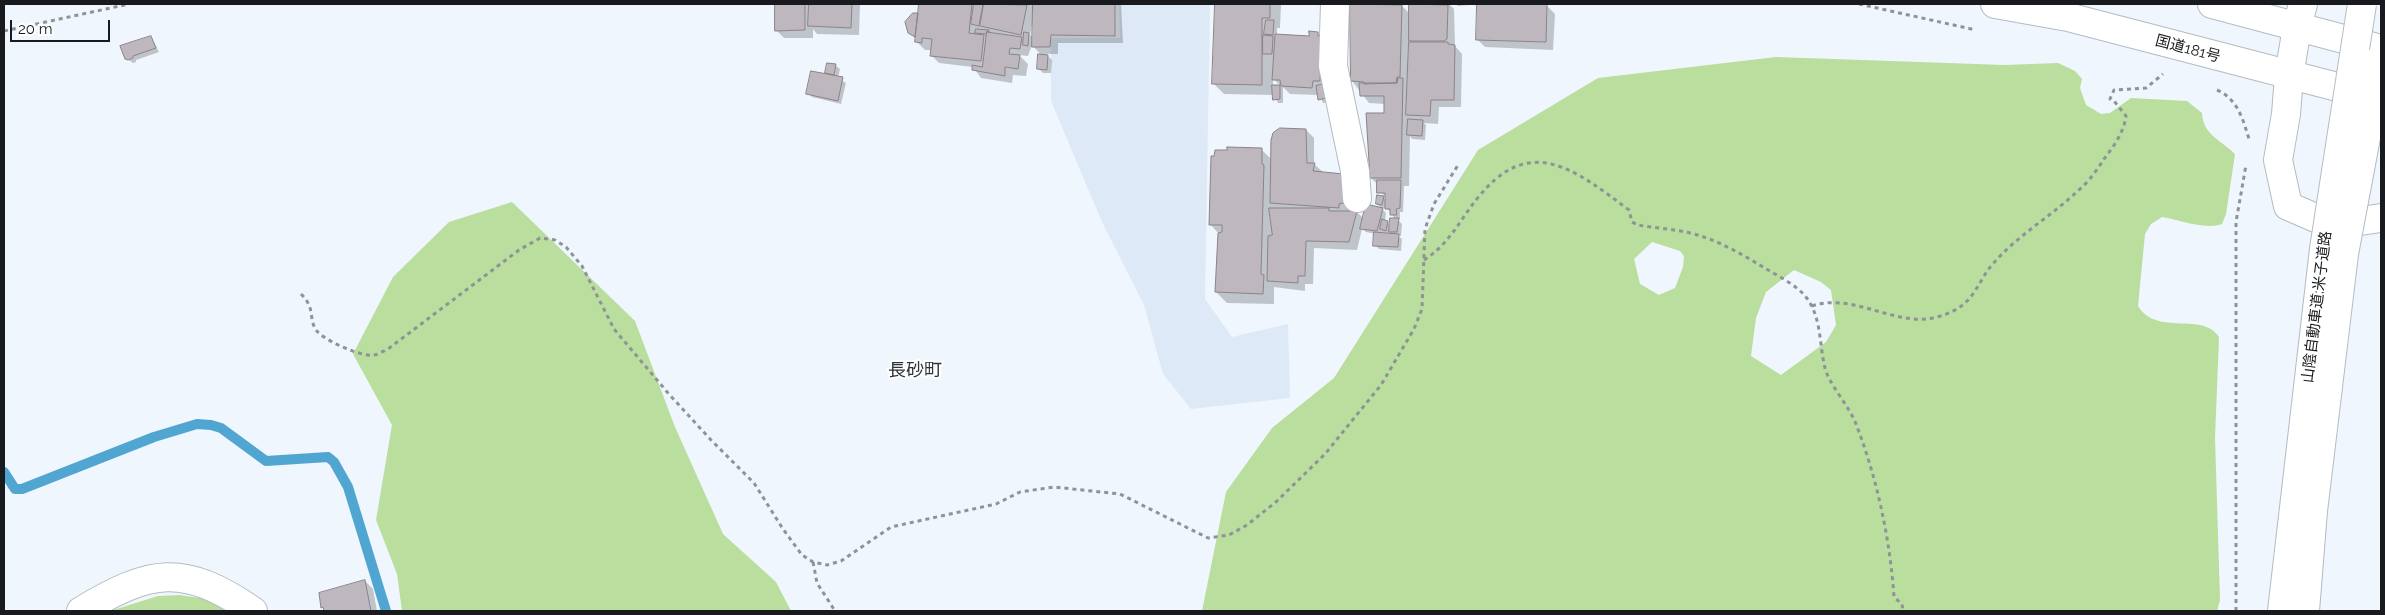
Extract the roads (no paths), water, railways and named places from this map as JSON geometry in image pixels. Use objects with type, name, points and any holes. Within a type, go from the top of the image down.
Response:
[{"type":"main road","points":[[1335,4],[1333,66],[1355,171],[1356,198]]},
{"type":"main road","name":"国道181号","points":[[1995,4],[2068,18],[2381,98]]},
{"type":"main road","points":[[2212,4],[2300,15],[2381,49]]},
{"type":"main road","name":"山陰自動車道;米子道路","points":[[2282,611],[2334,252],[2362,4]]},
{"type":"main road","points":[[2300,15],[2289,76],[2286,114],[2278,160],[2288,206],[2332,225],[2381,218]]},
{"type":"main road","name":"山陰自動車道;米子道路","points":[[2305,611],[2334,252],[2381,58]]},
{"type":"main road","points":[[81,611],[115,591],[141,581],[167,575],[198,581],[237,600],[253,611]]},
{"type":"waterway","points":[[4,472],[15,489],[22,489],[154,437],[197,424],[221,428],[266,461],[328,457],[334,462],[348,487],[386,611]]},
{"type":"district","name":"長砂町","points":[[915,371]]}]
